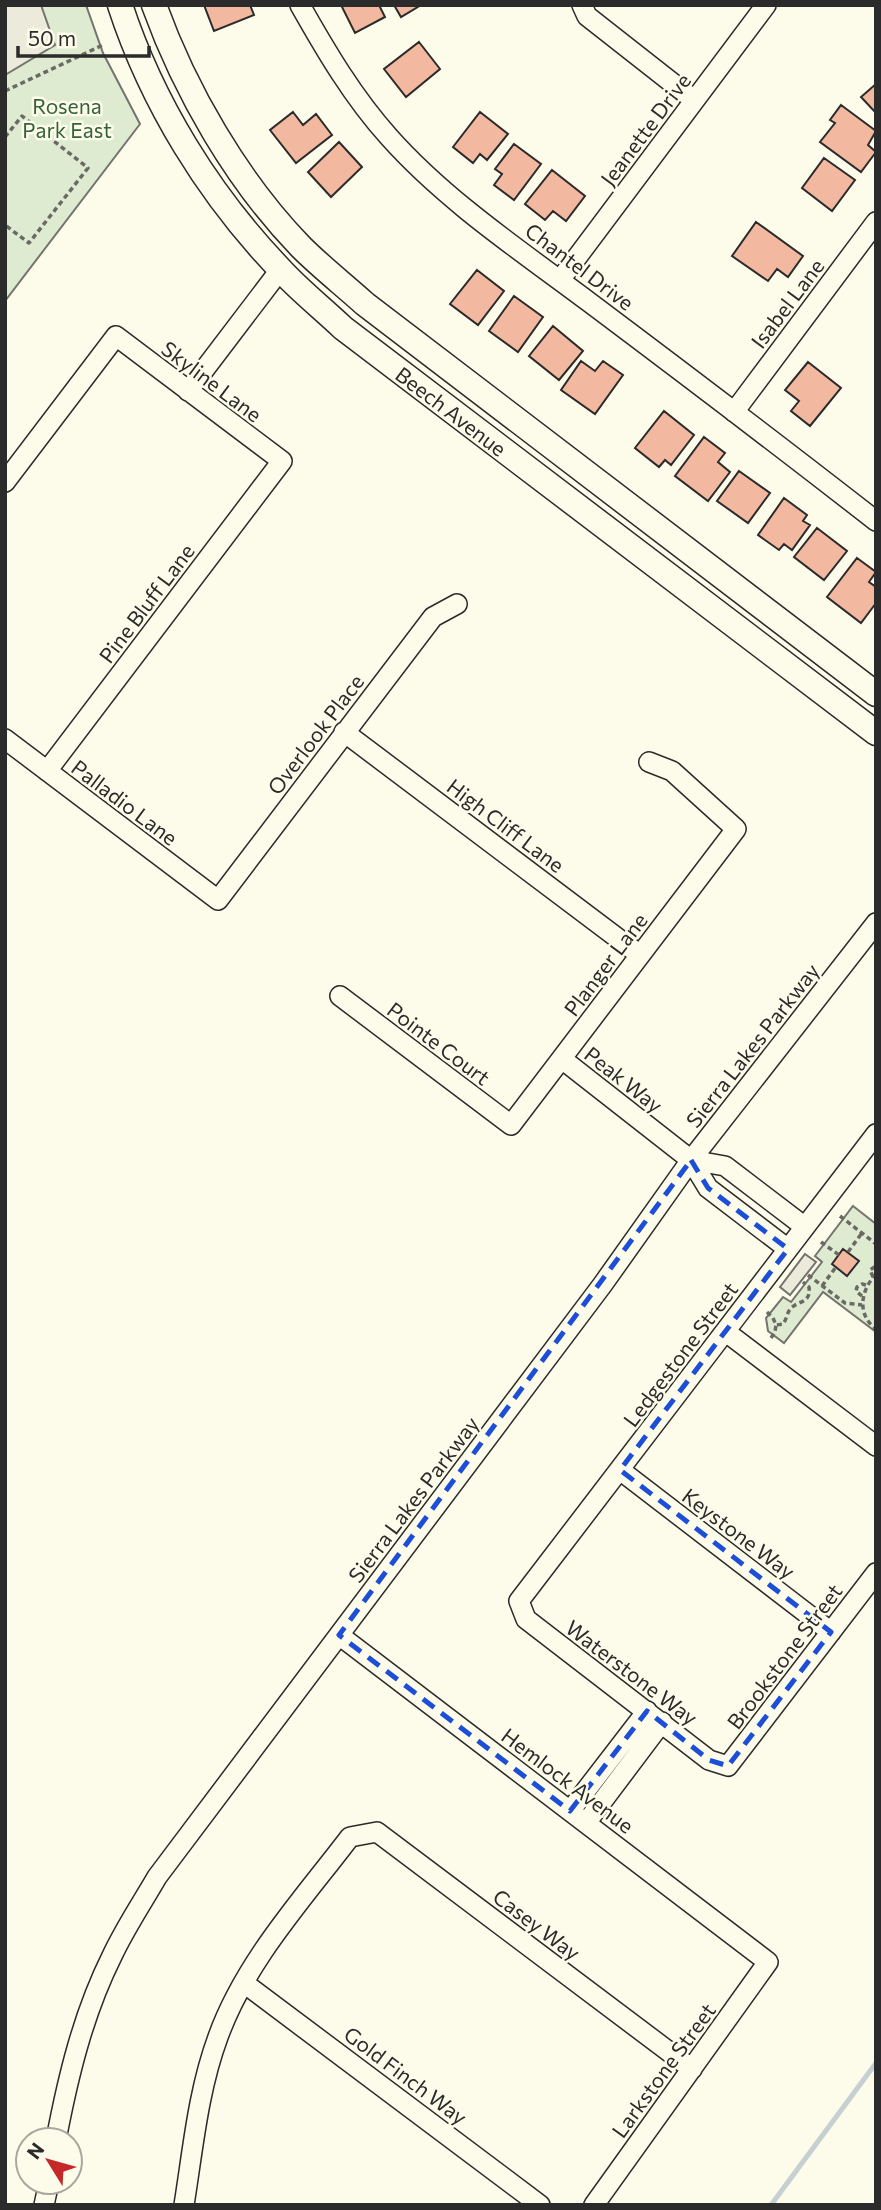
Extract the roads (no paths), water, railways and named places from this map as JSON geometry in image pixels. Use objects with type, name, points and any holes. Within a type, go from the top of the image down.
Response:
[{"type":"main road","name":"Beech Avenue","points":[[120,5],[155,92],[193,159],[237,220],[280,270],[343,327],[876,733]]},
{"type":"main road","name":"Beech Avenue","points":[[154,5],[177,63],[211,126],[257,194],[310,255],[376,312],[876,694]]},
{"type":"street","name":"Chantel Drive","points":[[300,5],[347,82],[395,143],[454,198],[876,521]]},
{"type":"street","points":[[582,5],[587,16],[694,100]]},
{"type":"street","name":"Jeanette Drive","points":[[560,280],[766,5]]},
{"type":"street","name":"Isabel Lane","points":[[734,412],[876,222]]},
{"type":"street","points":[[188,391],[280,270]]},
{"type":"street","name":"Skyline Lane","points":[[5,482],[116,336],[282,461]]},
{"type":"street","name":"Pine Bluff Lane","points":[[47,771],[282,461]]},
{"type":"street","name":"Overlook Place","points":[[218,900],[433,617],[457,604]]},
{"type":"street","name":"High Cliff Lane","points":[[344,732],[640,955]]},
{"type":"street","name":"Palladio Lane","points":[[5,740],[218,900]]},
{"type":"street","name":"Planger Lane","points":[[511,1125],[736,829],[671,771],[649,762]]},
{"type":"street","name":"Sierra Lakes Parkway","points":[[59,2126],[66,2086],[89,2010],[112,1955],[158,1877],[603,1284],[691,1160],[876,923]]},
{"type":"street","name":"Pointe Court","points":[[340,996],[511,1125]]},
{"type":"street","name":"Peak Way","points":[[562,1059],[691,1160],[709,1188],[788,1249]]},
{"type":"street","name":"Ledgestone Street","points":[[519,1601],[876,1134]]},
{"type":"street","name":"Peak Way","points":[[691,1160],[725,1166],[805,1227]]},
{"type":"street","points":[[726,1332],[876,1446]]},
{"type":"street","name":"Keystone Way","points":[[620,1470],[831,1632]]},
{"type":"street","name":"Brookstone Street","points":[[728,1766],[876,1573]]},
{"type":"street","name":"Waterstone Way","points":[[519,1601],[526,1619],[709,1760],[728,1766]]},
{"type":"street","name":"Hemlock Avenue","points":[[339,1634],[768,1962]]},
{"type":"street","points":[[578,1817],[654,1717]]},
{"type":"street","name":"Casey Way","points":[[244,1983],[259,1956],[350,1837],[377,1832],[692,2069]]},
{"type":"street","name":"Larkstone Street","points":[[594,2205],[768,1962]]},
{"type":"street","points":[[185,2204],[201,2096],[218,2036],[244,1983]]},
{"type":"street","name":"Gold Finch Way","points":[[244,1983],[540,2205]]},
{"type":"waterway","points":[[771,2205],[876,2063]]},
{"type":"park label","name":"Rosena Park East","points":[[67,117]]}]
